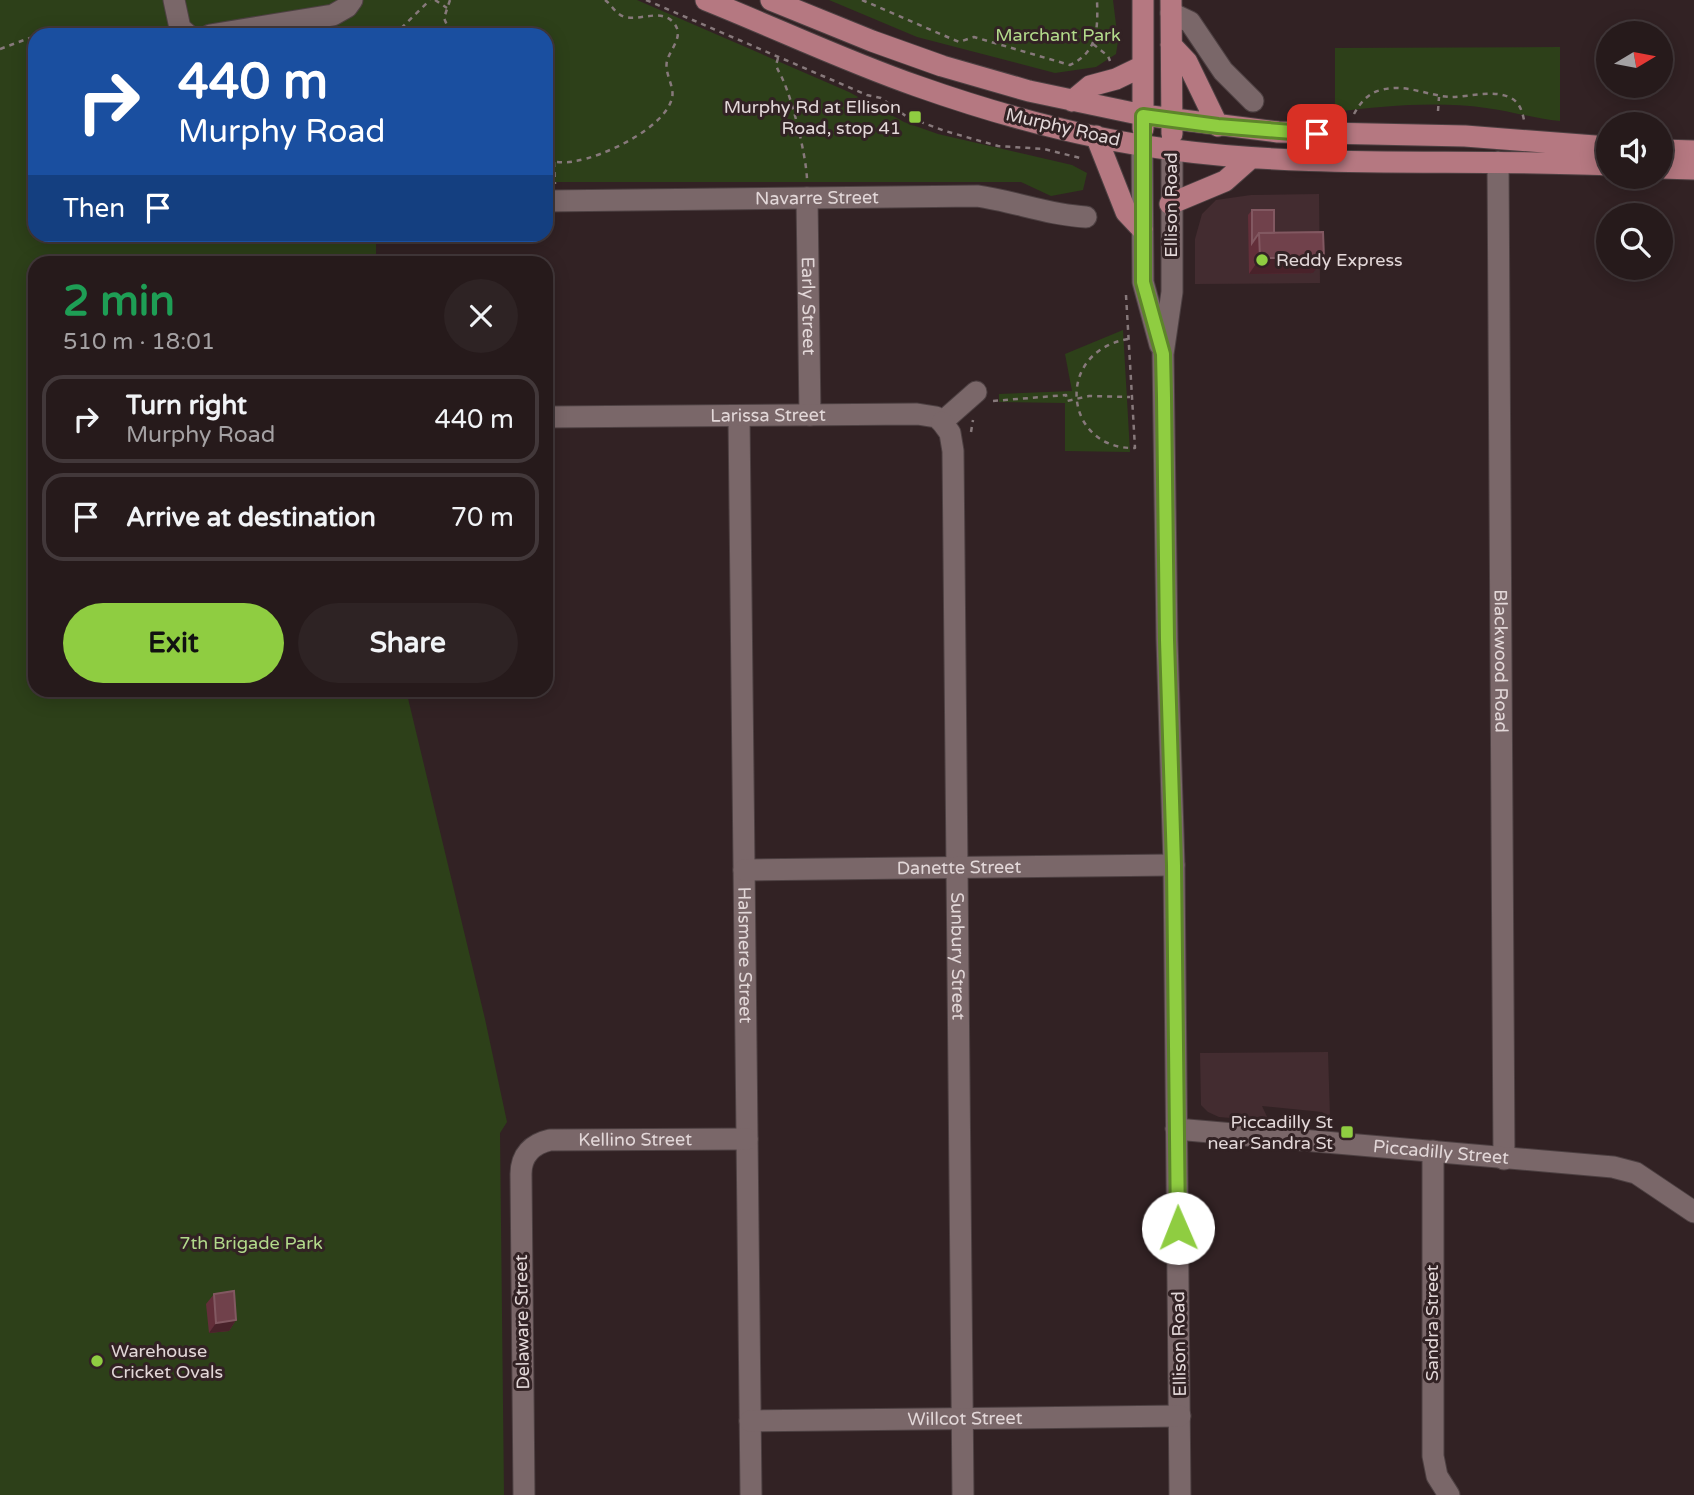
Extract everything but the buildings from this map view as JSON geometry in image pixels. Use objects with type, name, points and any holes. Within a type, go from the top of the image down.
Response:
[{"type":"main road","name":"Murphy Road","points":[[706,0],[915,85],[971,104],[1142,145],[1251,158],[1335,162],[1596,165]]},
{"type":"main road","name":"Murphy Road","points":[[771,0],[923,60],[1028,91],[1143,116],[1218,126],[1317,134],[1465,136],[1596,146]]},
{"type":"main road","name":"Ellison Road","points":[[1142,145],[1143,0]]},
{"type":"main road","name":"Ellison Road","points":[[1171,7],[1172,150]]},
{"type":"main road","points":[[1171,45],[1188,62],[1218,126]]},
{"type":"main road","points":[[1072,101],[1090,86],[1116,79],[1143,66]]},
{"type":"main road","points":[[1096,136],[1126,212],[1142,229]]},
{"type":"main road","points":[[1673,150],[1694,151]]},
{"type":"main road","points":[[1170,204],[1225,181],[1251,158]]},
{"type":"main road","points":[[1673,168],[1694,169]]},
{"type":"street","points":[[174,0],[180,28]]},
{"type":"street","points":[[253,28],[333,15],[347,8],[352,0]]},
{"type":"street","name":"Ellison Road","points":[[1171,7],[1190,22],[1223,71],[1253,101]]},
{"type":"street","name":"Ellison Road","points":[[1142,145],[1143,282],[1163,354]]},
{"type":"street","name":"Ellison Road","points":[[1172,150],[1171,292],[1163,354],[1167,640],[1174,865],[1181,1495]]},
{"type":"street","name":"Blackwood Road","points":[[1498,162],[1504,1159]]},
{"type":"street","name":"Navarre Street","points":[[553,195],[807,198],[977,196],[999,199],[1052,214],[1086,217]]},
{"type":"street","name":"Early Street","points":[[807,198],[810,415]]},
{"type":"street","points":[[942,422],[982,397]]},
{"type":"street","name":"Larissa Street","points":[[553,417],[917,414],[936,417],[942,422]]},
{"type":"street","name":"Halsmere Street","points":[[739,416],[751,1495]]},
{"type":"street","name":"Sunbury Street","points":[[942,422],[950,433],[953,451],[963,1495]]},
{"type":"street","name":"Danette Street","points":[[744,870],[1174,865]]},
{"type":"street","name":"Piccadilly Street","points":[[1176,1129],[1626,1169],[1694,1212]]},
{"type":"street","name":"Kellino Street","points":[[528,1151],[541,1142],[550,1140],[747,1139]]},
{"type":"street","name":"Delaware Street","points":[[524,1495],[521,1166],[528,1151]]},
{"type":"street","name":"Sandra Street","points":[[1433,1152],[1433,1456],[1437,1476],[1445,1494]]},
{"type":"street","name":"Willcot Street","points":[[750,1421],[1180,1416]]},
{"type":"path","points":[[401,28],[430,0]]},
{"type":"path","points":[[435,0],[447,8]]},
{"type":"path","points":[[448,28],[444,18],[450,0]]},
{"type":"path","points":[[553,173],[554,162],[577,161],[606,152],[637,136],[668,108],[673,96],[667,62],[677,42],[678,32],[672,22],[660,15],[627,18],[616,13],[605,0]]},
{"type":"path","points":[[646,0],[778,58],[867,95],[881,98],[907,117],[945,131],[999,146],[1044,149],[1091,162]]},
{"type":"path","points":[[862,0],[959,42],[974,37],[1070,65],[1083,59],[1093,44],[1097,0]]},
{"type":"path","points":[[0,49],[28,38]]},
{"type":"path","points":[[1093,44],[1108,56],[1116,79]]},
{"type":"path","points":[[778,58],[776,65],[787,91],[806,162],[807,198]]},
{"type":"path","points":[[1354,114],[1367,96],[1392,88],[1439,96],[1483,95],[1511,98],[1522,108],[1524,124]]},
{"type":"path","points":[[1438,111],[1439,96]]},
{"type":"path","points":[[982,397],[1001,399],[1066,395],[1066,401],[1076,399],[1089,396],[1130,397],[1135,448],[1109,444],[1093,433],[1083,421],[1076,399],[1077,383],[1084,366],[1095,352],[1110,343],[1128,339]]},
{"type":"path","points":[[971,432],[974,419]]},
{"type":"shaded area","points":[[1319,194],[1320,283],[1195,284],[1195,239],[1202,214],[1216,200],[1251,195]]},
{"type":"shaded area","points":[[1328,1052],[1330,1117],[1322,1112],[1262,1106],[1269,1121],[1219,1117],[1201,1105],[1200,1053]]},
{"type":"green space","name":"7th Brigade Park","points":[[0,0],[637,0],[849,92],[904,122],[938,134],[1072,165],[1087,173],[1083,190],[1051,196],[1021,182],[553,182],[553,28],[28,28],[28,242],[376,242],[376,256],[28,256],[28,697],[408,697],[507,1122],[500,1133],[504,1495],[0,1495]]},
{"type":"green space","name":"Marchant Park","points":[[829,0],[1113,0],[1118,41],[1116,54],[1096,67],[1055,73],[917,37]]},
{"type":"green space","points":[[1560,47],[1560,121],[1495,109],[1448,105],[1392,106],[1335,112],[1335,48]]},
{"type":"green space","points":[[1123,330],[1130,452],[1065,451],[1065,403],[999,402],[999,394],[1072,391],[1065,354]]},
{"type":"place","name":"Murphy Rd at Ellison Road, stop 41","points":[[915,117]]},
{"type":"place","name":"Reddy Express","points":[[1262,260]]},
{"type":"place","name":"Piccadilly St near Sandra St","points":[[1347,1132]]},
{"type":"place","name":"Warehouse Cricket Ovals","points":[[97,1361]]},
{"type":"route","points":[[1178,1228],[1174,865],[1167,640],[1163,354],[1143,282],[1143,116],[1218,126],[1317,134]]}]
